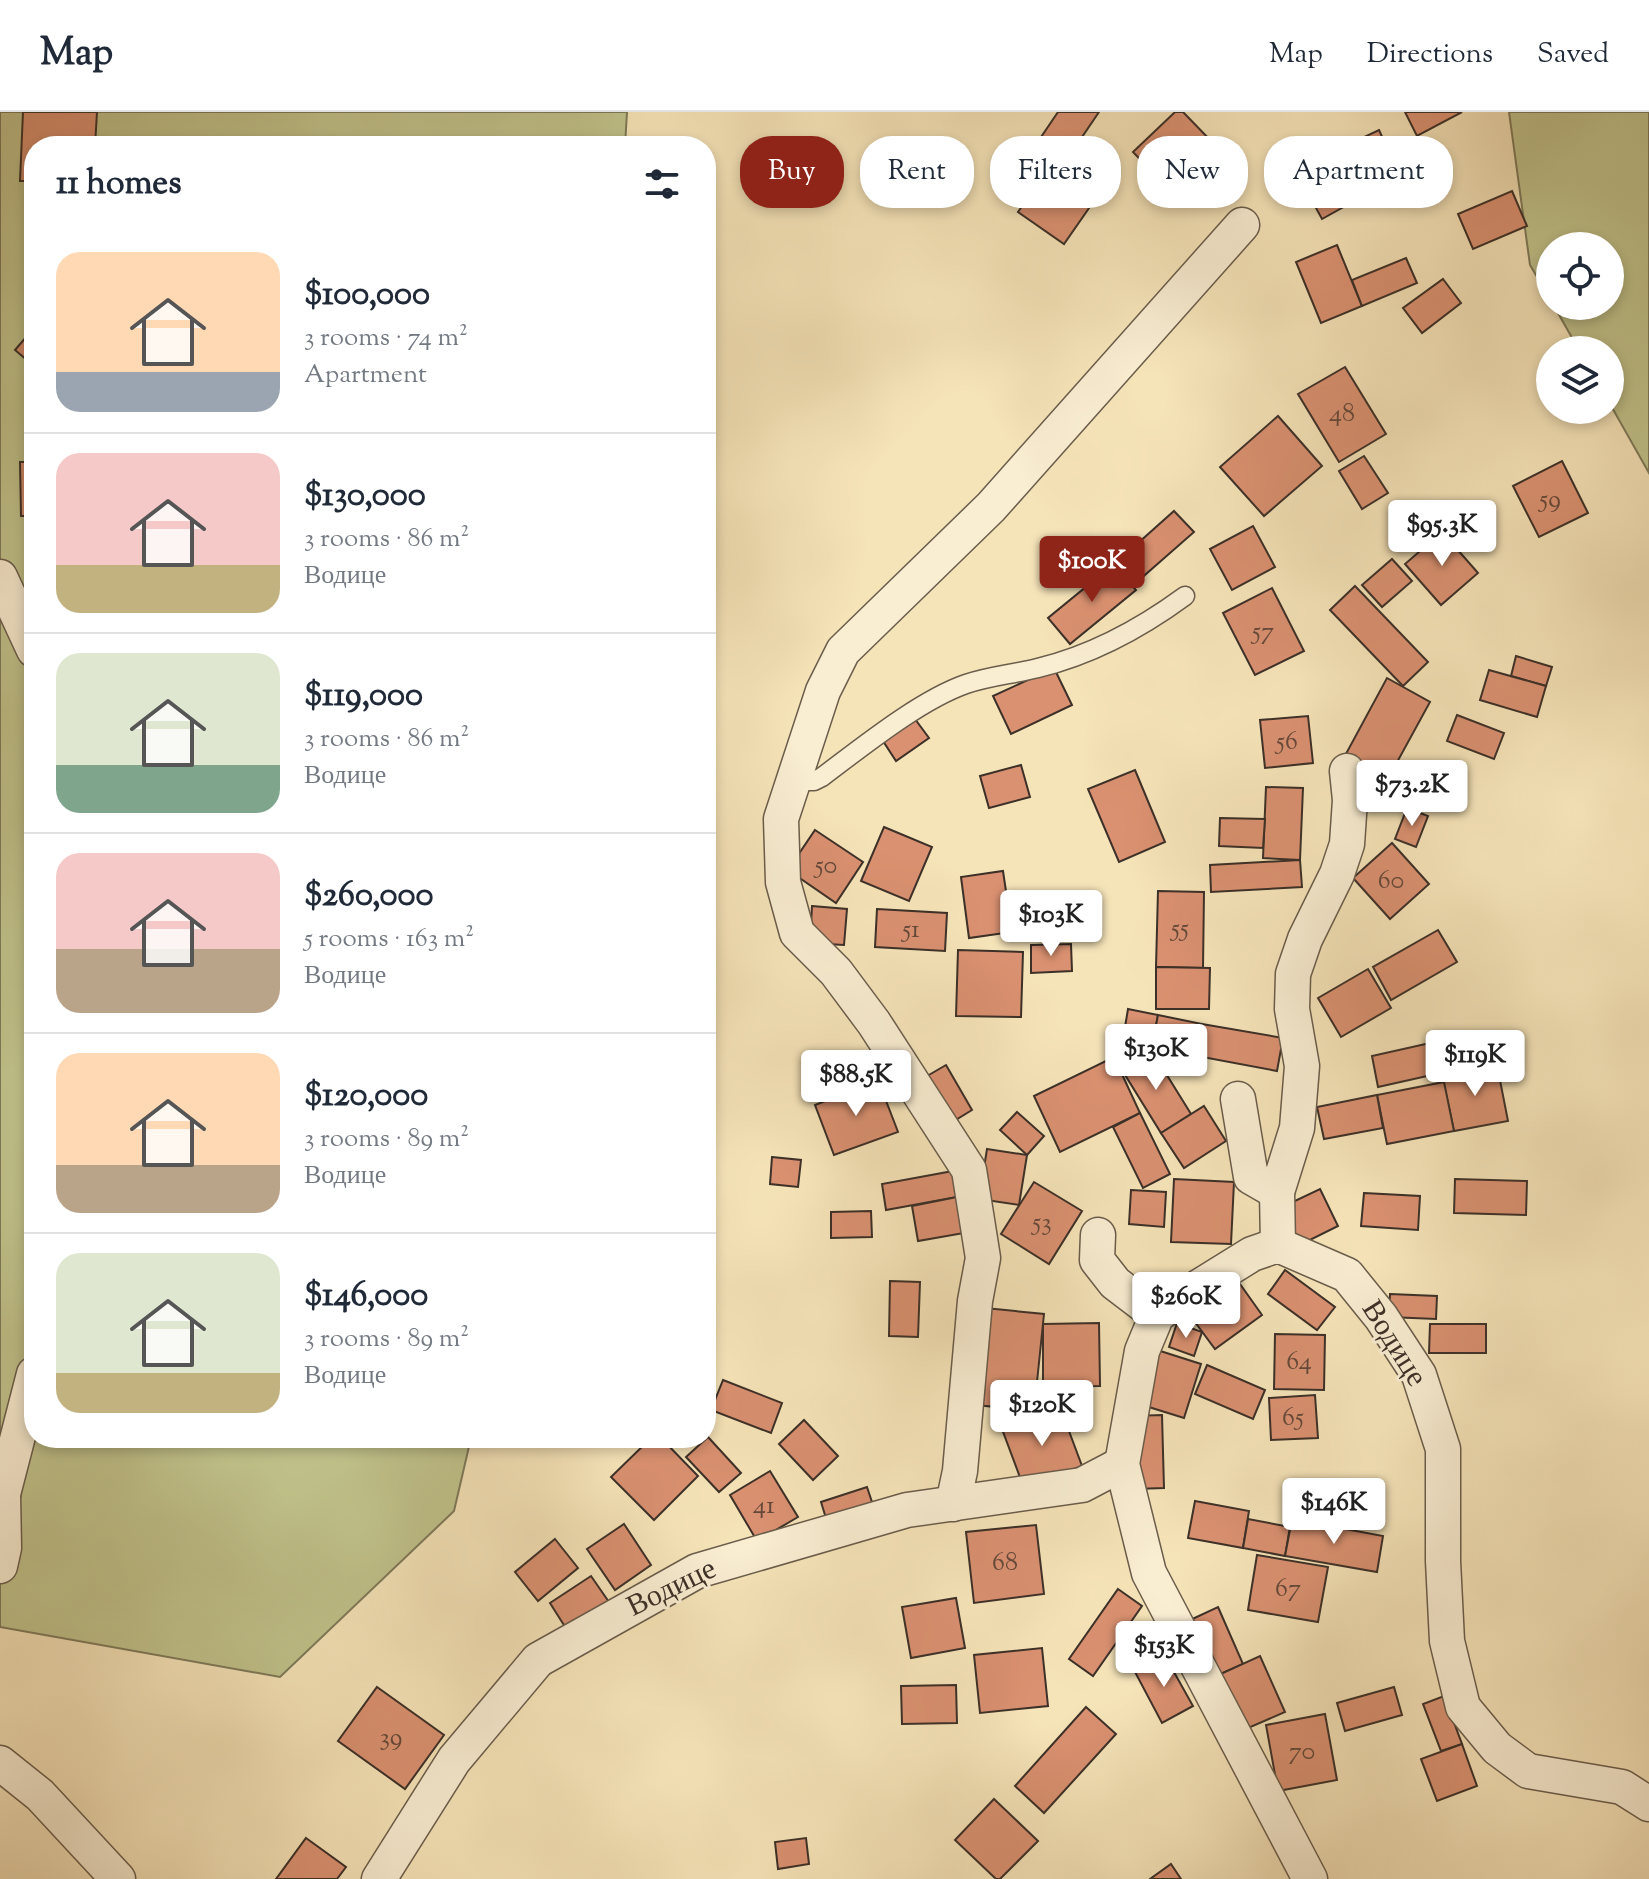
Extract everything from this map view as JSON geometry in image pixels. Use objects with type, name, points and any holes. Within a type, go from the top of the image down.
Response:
[{"type":"street","points":[[953,1504],[960,1471],[975,1301],[983,1258],[969,1170],[874,1023],[836,972],[797,933],[783,882],[781,819],[823,691],[843,651],[991,507],[1242,225]]},
{"type":"street","points":[[0,577],[24,629]]},
{"type":"street","points":[[1310,1879],[1149,1573],[1122,1464],[1142,1351],[1157,1315],[1252,1254],[1278,1245],[1277,1192],[1297,1128],[1301,1100],[1302,1066],[1292,1009],[1293,974],[1347,844],[1350,800],[1347,771]]},
{"type":"street","points":[[1238,1099],[1251,1177],[1277,1192]]},
{"type":"street","points":[[1098,1235],[1097,1260],[1115,1283],[1157,1315]]},
{"type":"street","name":"Водице","points":[[1278,1245],[1347,1275],[1381,1317],[1419,1375],[1443,1449],[1447,1641],[1463,1707],[1497,1748],[1528,1771],[1622,1787],[1649,1804]]},
{"type":"street","points":[[0,1566],[4,1548],[1,1495],[24,1411]]},
{"type":"street","name":"Водице","points":[[379,1879],[454,1760],[538,1660],[697,1571],[907,1510],[1082,1485],[1122,1464]]},
{"type":"street","points":[[0,1763],[40,1795],[118,1879]]},
{"type":"lane","points":[[794,781],[814,781],[822,777],[877,736],[949,691],[1069,660],[1100,648],[1130,633],[1185,596]]},
{"type":"green space","points":[[0,112],[627,112],[626,136],[24,136],[24,1448],[469,1448],[454,1511],[280,1677],[0,1627]]},
{"type":"green space","points":[[1509,112],[1649,112],[1649,473],[1621,424],[1624,424],[1624,336],[1571,336],[1562,320],[1624,320],[1624,232],[1536,232],[1536,275],[1530,265]]},
{"type":"building","points":[[23,112],[97,112],[96,136],[24,136],[24,181],[20,181]]},
{"type":"building","points":[[1058,112],[1099,112],[1083,136],[1042,136]]},
{"type":"building","points":[[1175,112],[1183,112],[1206,136],[1150,136]]},
{"type":"building","points":[[1405,112],[1462,112],[1417,136]]},
{"type":"building","points":[[1379,130],[1382,136],[1366,136]]},
{"type":"building","points":[[1512,191],[1527,226],[1473,249],[1458,214]]},
{"type":"building","points":[[1021,208],[1089,208],[1064,244],[1018,212]]},
{"type":"building","points":[[1316,208],[1342,208],[1322,219]]},
{"type":"building","points":[[1337,245],[1362,306],[1321,323],[1296,262]]},
{"type":"building","points":[[1406,258],[1417,283],[1362,306],[1352,280]]},
{"type":"building","points":[[1443,279],[1461,303],[1422,333],[1403,308]]},
{"type":"building","points":[[24,340],[24,358],[15,350]]},
{"type":"building","points":[[1345,367],[1386,434],[1339,462],[1298,394]]},
{"type":"building","points":[[1278,416],[1322,466],[1264,516],[1220,467]]},
{"type":"building","points":[[1364,456],[1388,493],[1362,509],[1339,471]]},
{"type":"building","points":[[1562,461],[1588,513],[1539,537],[1513,486]]},
{"type":"building","points":[[20,462],[24,462],[24,516],[21,516]]},
{"type":"building","points":[[1174,511],[1194,532],[1138,581],[1119,560]]},
{"type":"building","points":[[1253,526],[1275,567],[1232,590],[1210,549]]},
{"type":"building","points":[[1442,532],[1478,573],[1441,605],[1405,564]]},
{"type":"building","points":[[1392,559],[1412,581],[1382,607],[1362,585]]},
{"type":"building","points":[[1114,564],[1136,590],[1070,644],[1048,618]]},
{"type":"building","points":[[1355,586],[1428,662],[1403,686],[1330,610]]},
{"type":"building","points":[[1272,588],[1304,651],[1255,675],[1223,613]]},
{"type":"building","points":[[1516,656],[1552,667],[1546,686],[1511,676]]},
{"type":"building","points":[[1054,668],[1072,705],[1011,734],[993,696]]},
{"type":"building","points":[[1489,670],[1546,686],[1537,717],[1480,700]]},
{"type":"building","points":[[1387,678],[1430,702],[1384,786],[1341,763]]},
{"type":"building","points":[[1457,715],[1504,733],[1494,759],[1447,741]]},
{"type":"building","points":[[1308,716],[1313,763],[1265,768],[1260,720]]},
{"type":"building","points":[[915,719],[929,738],[896,761],[883,741]]},
{"type":"building","points":[[1021,765],[1030,797],[989,808],[980,776]]},
{"type":"building","points":[[1135,770],[1165,842],[1119,862],[1088,789]]},
{"type":"building","points":[[1266,787],[1303,788],[1300,860],[1263,858]]},
{"type":"building","points":[[1407,808],[1428,816],[1416,847],[1395,839]]},
{"type":"building","points":[[1220,818],[1265,819],[1263,848],[1219,846]]},
{"type":"building","points":[[884,827],[932,847],[909,901],[861,881]]},
{"type":"building","points":[[815,830],[863,862],[836,903],[788,870]]},
{"type":"building","points":[[1392,843],[1429,884],[1390,919],[1353,878]]},
{"type":"building","points":[[1300,860],[1302,887],[1211,892],[1210,865]]},
{"type":"building","points":[[1003,871],[1012,932],[969,938],[961,877]]},
{"type":"building","points":[[1158,891],[1204,892],[1203,968],[1156,967]]},
{"type":"building","points":[[812,906],[847,909],[844,945],[810,943]]},
{"type":"building","points":[[877,909],[947,913],[945,951],[875,947]]},
{"type":"building","points":[[1438,930],[1457,962],[1391,1000],[1373,967]]},
{"type":"building","points":[[1071,944],[1072,971],[1031,973],[1031,945]]},
{"type":"building","points":[[958,950],[1023,952],[1021,1017],[956,1016]]},
{"type":"building","points":[[1156,967],[1210,968],[1209,1009],[1156,1009]]},
{"type":"building","points":[[1368,969],[1391,1008],[1341,1037],[1318,998]]},
{"type":"building","points":[[1128,1009],[1158,1015],[1152,1051],[1122,1045]]},
{"type":"building","points":[[1158,1015],[1202,1024],[1198,1048],[1153,1040]]},
{"type":"building","points":[[1202,1024],[1283,1038],[1277,1071],[1197,1056]]},
{"type":"building","points":[[1448,1039],[1454,1070],[1378,1087],[1372,1056]]},
{"type":"building","points":[[1152,1051],[1191,1114],[1161,1133],[1122,1070]]},
{"type":"building","points":[[1114,1057],[1140,1113],[1060,1152],[1034,1096]]},
{"type":"building","points":[[946,1065],[972,1110],[949,1124],[922,1079]]},
{"type":"building","points":[[1497,1065],[1508,1121],[1454,1131],[1442,1075]]},
{"type":"building","points":[[878,1080],[898,1132],[834,1155],[815,1105]]},
{"type":"building","points":[[1444,1082],[1454,1131],[1387,1144],[1377,1095]]},
{"type":"building","points":[[1377,1095],[1383,1128],[1324,1139],[1317,1107]]},
{"type":"building","points":[[1204,1106],[1226,1141],[1184,1168],[1161,1133]]},
{"type":"building","points":[[1017,1112],[1044,1136],[1027,1155],[1000,1130]]},
{"type":"building","points":[[1140,1113],[1170,1174],[1143,1188],[1113,1127]]},
{"type":"building","points":[[987,1149],[1027,1155],[1019,1205],[979,1199]]},
{"type":"building","points":[[772,1157],[801,1160],[798,1187],[770,1184]]},
{"type":"building","points":[[953,1171],[957,1197],[886,1210],[882,1184]]},
{"type":"building","points":[[1174,1179],[1234,1182],[1231,1244],[1171,1242]]},
{"type":"building","points":[[1455,1179],[1527,1181],[1526,1215],[1454,1213]]},
{"type":"building","points":[[1034,1182],[1082,1211],[1049,1264],[1001,1234]]},
{"type":"building","points":[[1320,1189],[1338,1226],[1298,1246],[1280,1208]]},
{"type":"building","points":[[1131,1190],[1166,1192],[1164,1227],[1129,1224]]},
{"type":"building","points":[[1364,1193],[1420,1196],[1418,1230],[1361,1226]]},
{"type":"building","points":[[957,1197],[964,1233],[918,1241],[912,1206]]},
{"type":"building","points":[[871,1211],[872,1237],[831,1238],[831,1212]]},
{"type":"building","points":[[1285,1270],[1335,1307],[1317,1330],[1268,1294]]},
{"type":"building","points":[[890,1281],[920,1282],[918,1337],[889,1336]]},
{"type":"building","points":[[1240,1284],[1262,1315],[1215,1349],[1192,1318]]},
{"type":"building","points":[[1390,1294],[1437,1296],[1436,1319],[1389,1317]]},
{"type":"building","points":[[985,1308],[1044,1314],[1034,1411],[976,1405]]},
{"type":"building","points":[[1099,1323],[1100,1386],[1043,1387],[1043,1324]]},
{"type":"building","points":[[1177,1323],[1202,1332],[1194,1356],[1169,1347]]},
{"type":"building","points":[[1430,1324],[1486,1324],[1486,1353],[1429,1353]]},
{"type":"building","points":[[1275,1334],[1325,1335],[1324,1390],[1274,1389]]},
{"type":"building","points":[[1154,1349],[1201,1364],[1184,1418],[1136,1403]]},
{"type":"building","points":[[1207,1365],[1265,1390],[1253,1419],[1195,1394]]},
{"type":"building","points":[[723,1380],[782,1403],[771,1433],[716,1412],[716,1398]]},
{"type":"building","points":[[1315,1395],[1318,1438],[1271,1440],[1269,1398]]},
{"type":"building","points":[[1060,1407],[1082,1466],[1024,1488],[1002,1429]]},
{"type":"building","points":[[1162,1415],[1164,1488],[1135,1489],[1132,1416]]},
{"type":"building","points":[[804,1420],[838,1456],[813,1480],[779,1444]]},
{"type":"building","points":[[716,1446],[741,1473],[719,1492],[686,1457],[696,1448]]},
{"type":"building","points":[[641,1448],[671,1448],[698,1476],[654,1520],[611,1477]]},
{"type":"building","points":[[770,1471],[798,1517],[757,1541],[730,1495]]},
{"type":"building","points":[[867,1487],[876,1514],[829,1528],[821,1502]]},
{"type":"building","points":[[1195,1501],[1249,1511],[1243,1548],[1188,1538]]},
{"type":"building","points":[[1248,1519],[1290,1527],[1285,1556],[1243,1548]]},
{"type":"building","points":[[1292,1519],[1383,1536],[1377,1572],[1285,1556]]},
{"type":"building","points":[[624,1524],[651,1565],[615,1590],[587,1549]]},
{"type":"building","points":[[1036,1525],[1044,1594],[974,1603],[966,1532]]},
{"type":"building","points":[[555,1539],[578,1568],[538,1601],[515,1572]]},
{"type":"building","points":[[1257,1555],[1328,1567],[1318,1622],[1248,1610]]},
{"type":"building","points":[[591,1576],[611,1605],[569,1633],[550,1603]]},
{"type":"building","points":[[1118,1589],[1142,1606],[1093,1676],[1069,1659]]},
{"type":"building","points":[[956,1598],[965,1648],[911,1658],[902,1607]]},
{"type":"building","points":[[1218,1607],[1243,1664],[1214,1677],[1188,1621]]},
{"type":"building","points":[[1042,1648],[1048,1706],[980,1713],[974,1655]]},
{"type":"building","points":[[1165,1656],[1193,1706],[1162,1723],[1135,1672]]},
{"type":"building","points":[[1260,1656],[1285,1712],[1239,1732],[1214,1677]]},
{"type":"building","points":[[956,1685],[957,1723],[902,1724],[901,1686]]},
{"type":"building","points":[[377,1687],[444,1735],[405,1789],[338,1741]]},
{"type":"building","points":[[1394,1687],[1402,1715],[1345,1731],[1337,1703]]},
{"type":"building","points":[[1444,1696],[1462,1744],[1441,1751],[1423,1704]]},
{"type":"building","points":[[1086,1707],[1116,1734],[1044,1813],[1015,1786]]},
{"type":"building","points":[[1325,1714],[1337,1780],[1278,1791],[1266,1725]]},
{"type":"building","points":[[1462,1744],[1477,1786],[1437,1801],[1421,1759]]},
{"type":"building","points":[[994,1799],[1038,1841],[1000,1879],[996,1879],[955,1840]]},
{"type":"building","points":[[306,1838],[346,1867],[337,1879],[276,1879]]},
{"type":"building","points":[[806,1838],[809,1864],[778,1869],[775,1842]]},
{"type":"building","points":[[1171,1864],[1181,1879],[1150,1879]]}]
